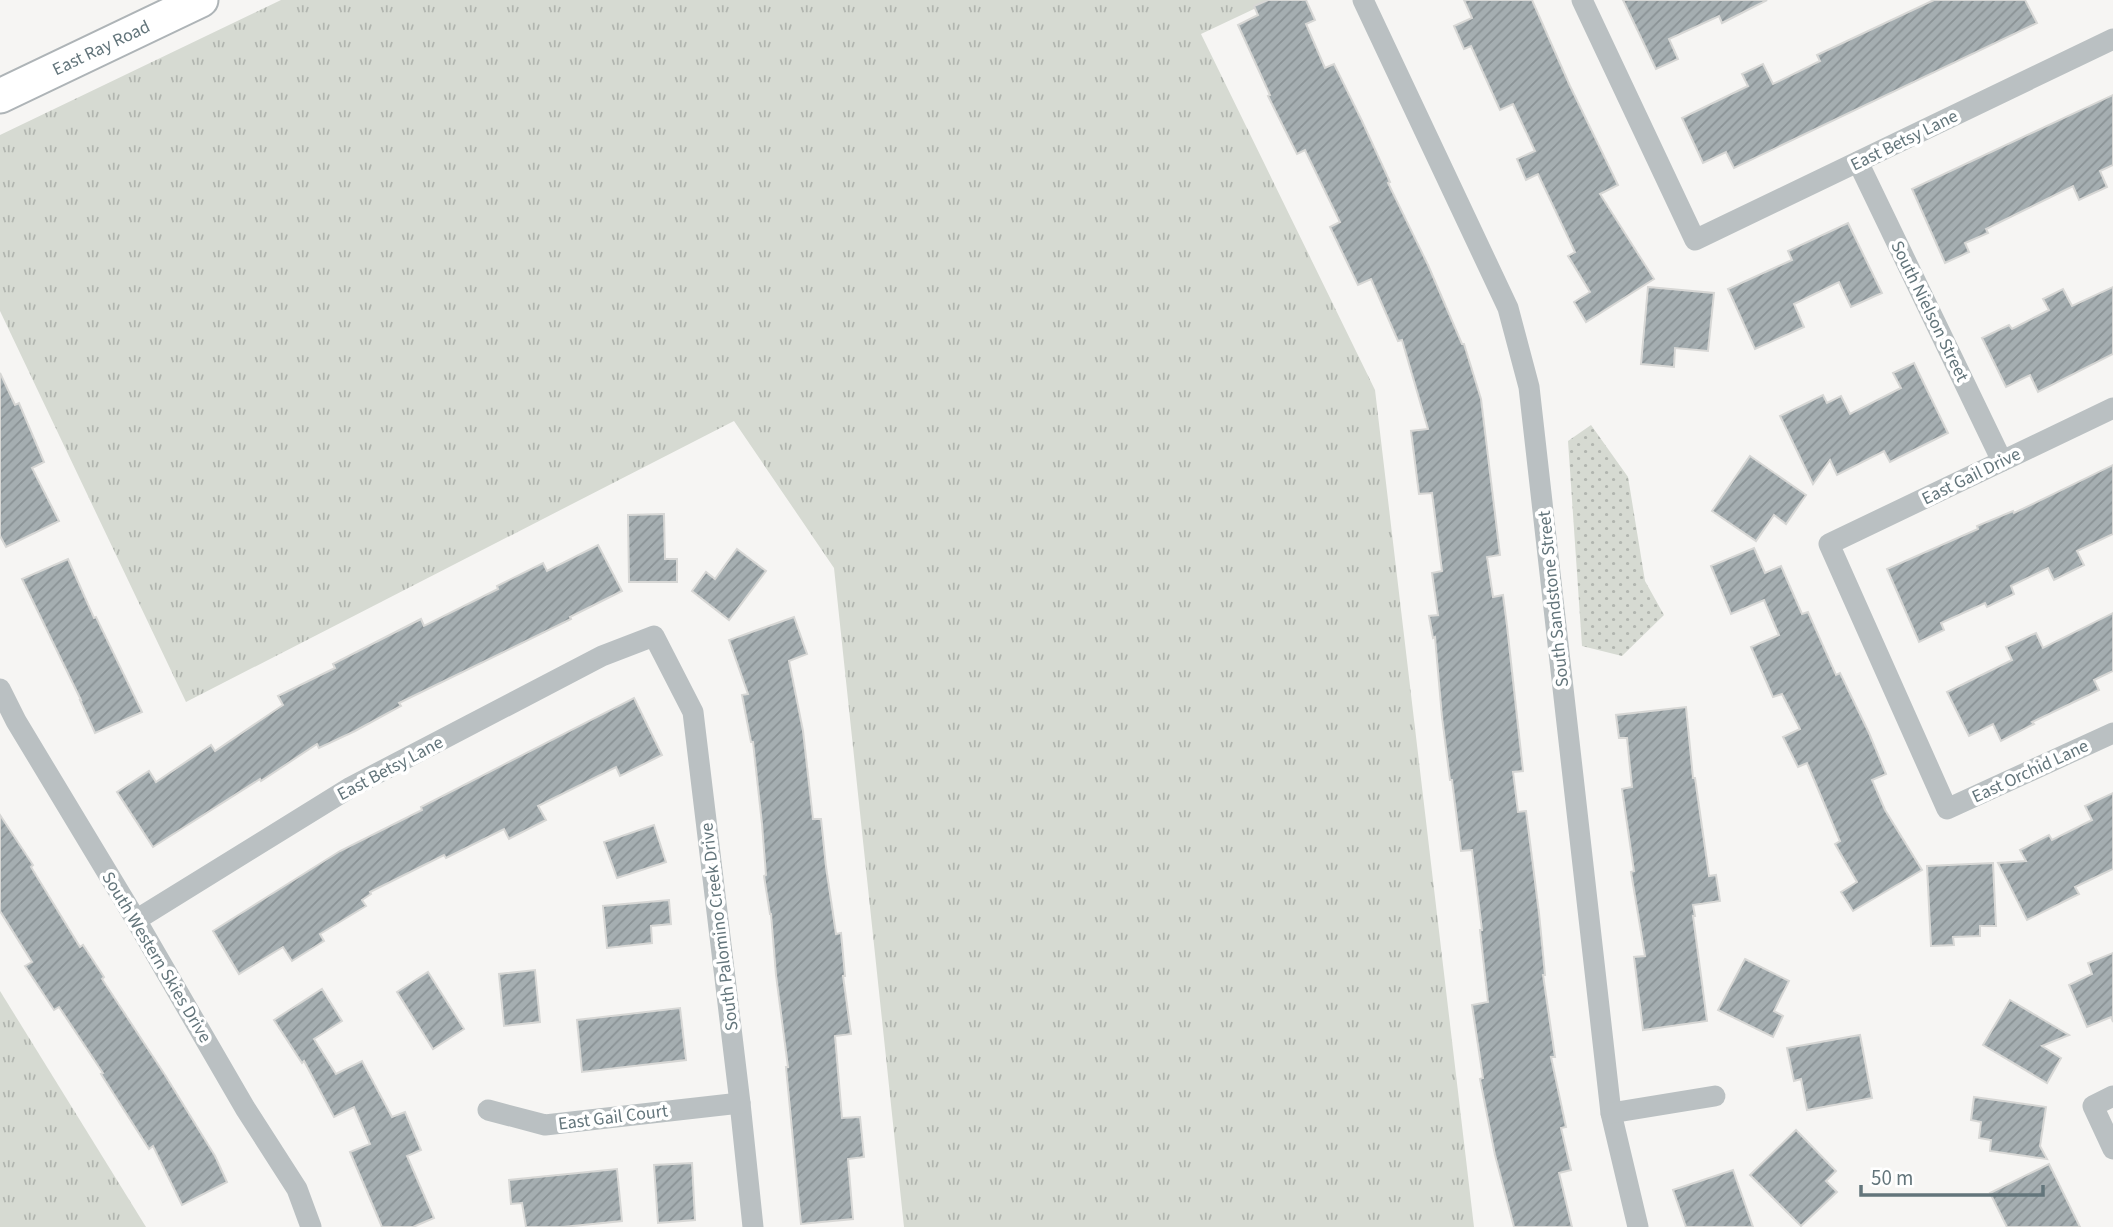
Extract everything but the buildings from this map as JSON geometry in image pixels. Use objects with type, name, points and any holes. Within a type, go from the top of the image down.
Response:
[{"type":"main road","name":"East Ray Road","points":[[0,96],[201,0]]},
{"type":"street","name":"South Sandstone Street","points":[[1363,0],[1508,308],[1529,387],[1611,1113],[1638,1227]]},
{"type":"street","name":"East Betsy Lane","points":[[1582,0],[1695,240],[2113,39]]},
{"type":"street","name":"South Nielson Street","points":[[1858,162],[2002,461]]},
{"type":"street","name":"East Gail Drive","points":[[1947,809],[1829,544],[2113,408]]},
{"type":"street","name":"East Betsy Lane","points":[[136,920],[351,787],[602,656],[654,636]]},
{"type":"street","name":"South Palomino Creek Drive","points":[[654,636],[693,712],[753,1227]]},
{"type":"street","name":"South Western Skies Drive","points":[[0,689],[16,721],[297,1189],[311,1227]]},
{"type":"street","name":"East Orchid Lane","points":[[1947,809],[2113,733]]},
{"type":"street","points":[[1611,1113],[1715,1096]]},
{"type":"street","points":[[2113,1096],[2093,1106],[2113,1149]]},
{"type":"street","name":"East Gail Court","points":[[488,1110],[545,1125],[740,1103]]},
{"type":"green space","points":[[281,0],[1273,0],[1201,34],[1375,390],[1474,1227],[904,1227],[834,568],[734,421],[186,702],[0,311],[0,135]]},
{"type":"green space","points":[[1591,425],[1628,477],[1645,581],[1664,615],[1622,656],[1582,646],[1568,441]]},
{"type":"green space","points":[[0,991],[146,1227],[0,1227]]}]
